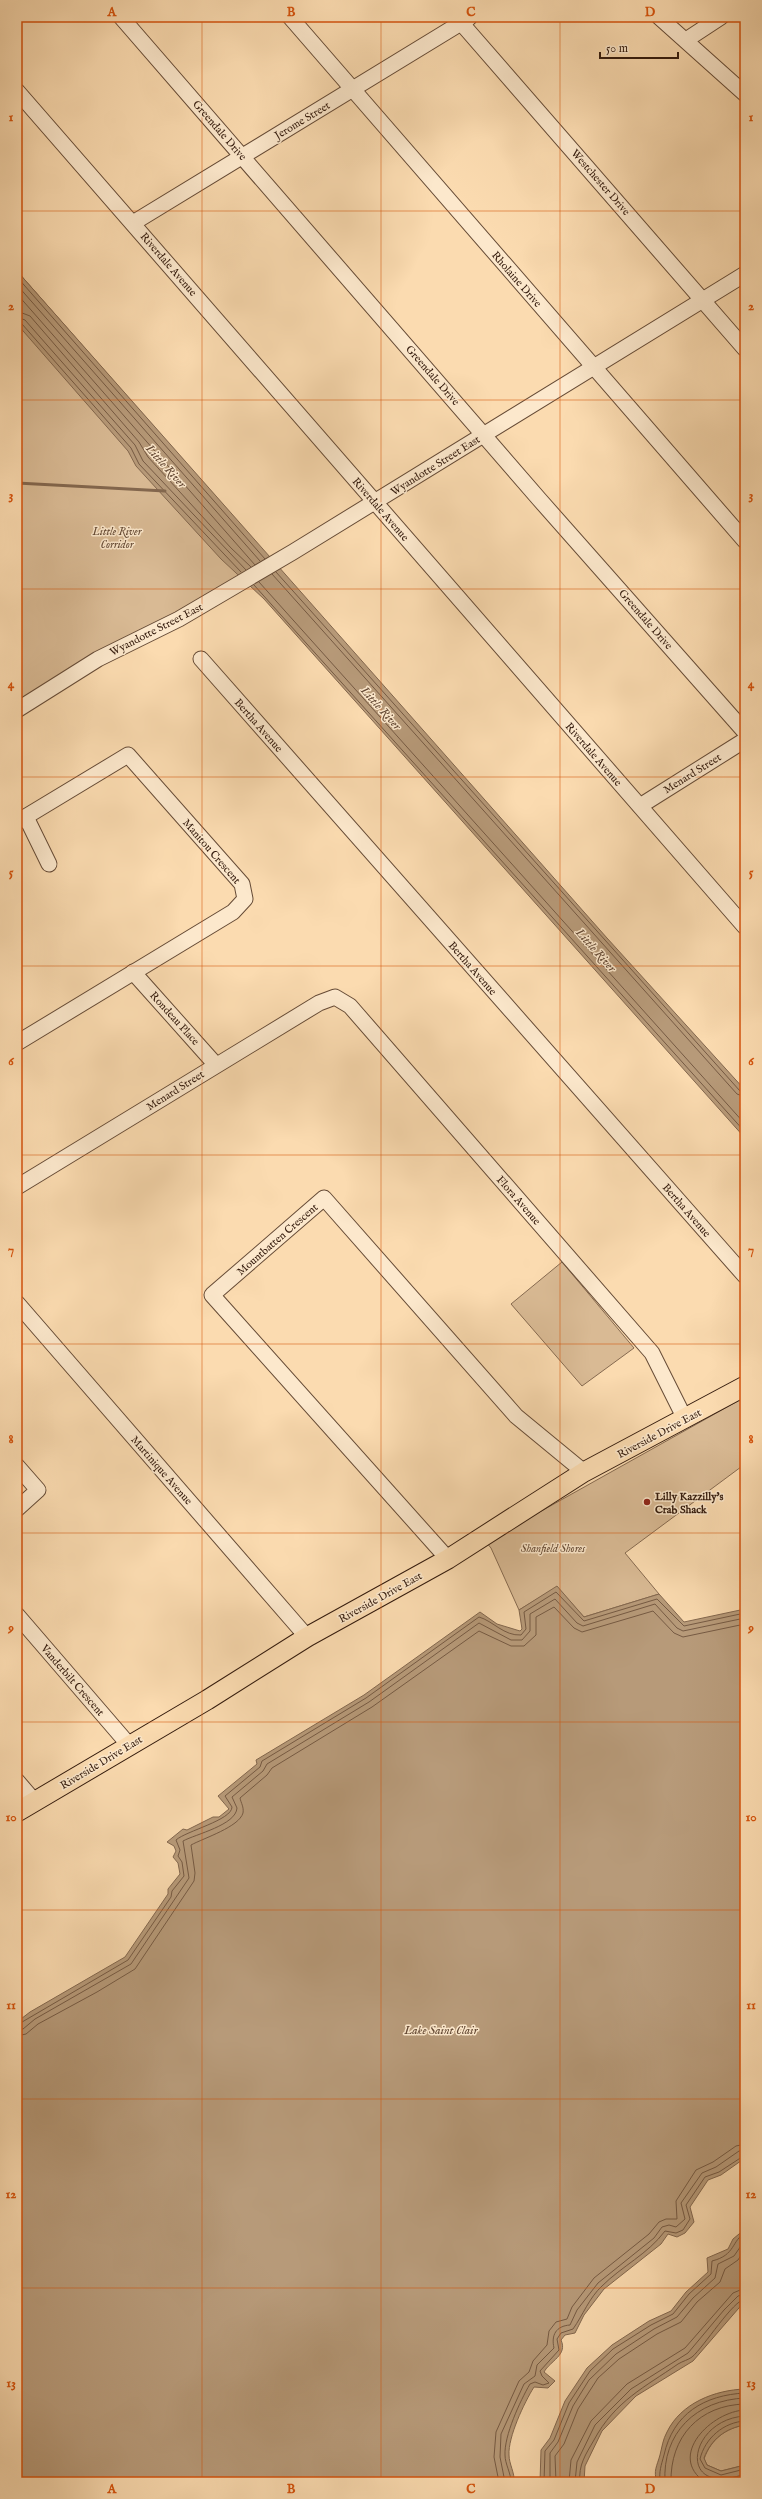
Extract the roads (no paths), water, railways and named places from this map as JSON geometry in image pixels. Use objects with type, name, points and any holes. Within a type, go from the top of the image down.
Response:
[{"type":"main road","name":"Riverside Drive East","points":[[17,1812],[207,1700],[307,1637],[448,1559],[584,1472],[745,1386]]},
{"type":"street","name":"Greendale Drive","points":[[122,17],[484,435],[745,732]]},
{"type":"street","name":"Rholaine Drive","points":[[290,17],[745,541]]},
{"type":"street","points":[[659,17],[745,94]]},
{"type":"street","points":[[686,40],[721,17]]},
{"type":"street","name":"Jerome Street","points":[[133,223],[242,155],[353,89],[463,19]]},
{"type":"street","name":"Westchester Drive","points":[[463,19],[701,300],[745,349]]},
{"type":"street","name":"Riverdale Avenue","points":[[17,91],[745,927]]},
{"type":"street","name":"Wyandotte Street East","points":[[17,710],[98,659],[179,619],[293,552],[745,274]]},
{"type":"street","name":"Bertha Avenue","points":[[201,659],[745,1276]]},
{"type":"street","name":"Menard Street","points":[[640,806],[745,740]]},
{"type":"street","name":"Manitou Crescent","points":[[17,1043],[233,912],[245,899],[242,884],[128,755],[21,820]]},
{"type":"street","points":[[21,820],[49,864]]},
{"type":"street","name":"Rondeau Place","points":[[133,972],[216,1065]]},
{"type":"street","name":"Menard Street","points":[[17,1187],[319,1003],[335,997]]},
{"type":"street","name":"Flora Avenue","points":[[335,997],[350,1006],[652,1353],[685,1419]]},
{"type":"street","name":"Mountbatten Crescent","points":[[448,1559],[212,1295],[324,1198],[516,1416],[584,1472]]},
{"type":"street","name":"Martinique Avenue","points":[[17,1303],[307,1637]]},
{"type":"street","points":[[17,1466],[38,1490],[17,1509]]},
{"type":"street","name":"Vanderbilt Crescent","points":[[17,1615],[130,1745]]},
{"type":"street","points":[[17,1781],[35,1802]]},
{"type":"water","name":"Little River","points":[[17,271],[607,938],[745,1090],[745,1138],[264,599],[221,559],[136,466],[128,451],[17,324]]},
{"type":"water","name":"Lake Saint Clair","points":[[557,1586],[584,1617],[659,1594],[684,1622],[745,1609],[745,2158],[721,2175],[708,2180],[690,2207],[694,2222],[685,2233],[677,2237],[668,2234],[661,2244],[604,2289],[584,2315],[575,2333],[565,2335],[561,2340],[563,2345],[560,2354],[544,2372],[555,2381],[548,2388],[534,2387],[521,2411],[511,2439],[509,2455],[514,2475],[514,2482],[17,2482],[17,2022],[30,2012],[125,1957],[168,1894],[168,1889],[180,1874],[178,1863],[173,1857],[176,1851],[174,1846],[167,1842],[183,1829],[187,1830],[213,1817],[219,1817],[229,1809],[218,1796],[257,1764],[256,1760],[364,1695],[480,1612],[497,1624],[520,1631],[522,1629],[519,1610]]},
{"type":"water","points":[[745,2229],[745,2301],[693,2361],[636,2396],[602,2431],[585,2466],[584,2482],[540,2482],[541,2450],[550,2438],[565,2401],[587,2368],[612,2345],[649,2321],[671,2311],[686,2292],[708,2272],[707,2258],[728,2249],[733,2239]]},
{"type":"water","points":[[745,2389],[745,2425],[738,2426],[726,2432],[715,2440],[704,2458],[707,2465],[721,2471],[745,2465],[745,2482],[657,2482],[655,2475],[656,2468],[664,2437],[673,2422],[681,2413],[700,2400],[711,2395]]},
{"type":"waterway","points":[[17,483],[165,491]]},
{"type":"place","name":"Lilly Kazzilly's Crab Shack","points":[[647,1502]]},
{"type":"park label","name":"Little River Corridor","points":[[117,537]]},
{"type":"park label","name":"Shanfield Shores","points":[[553,1548]]}]
